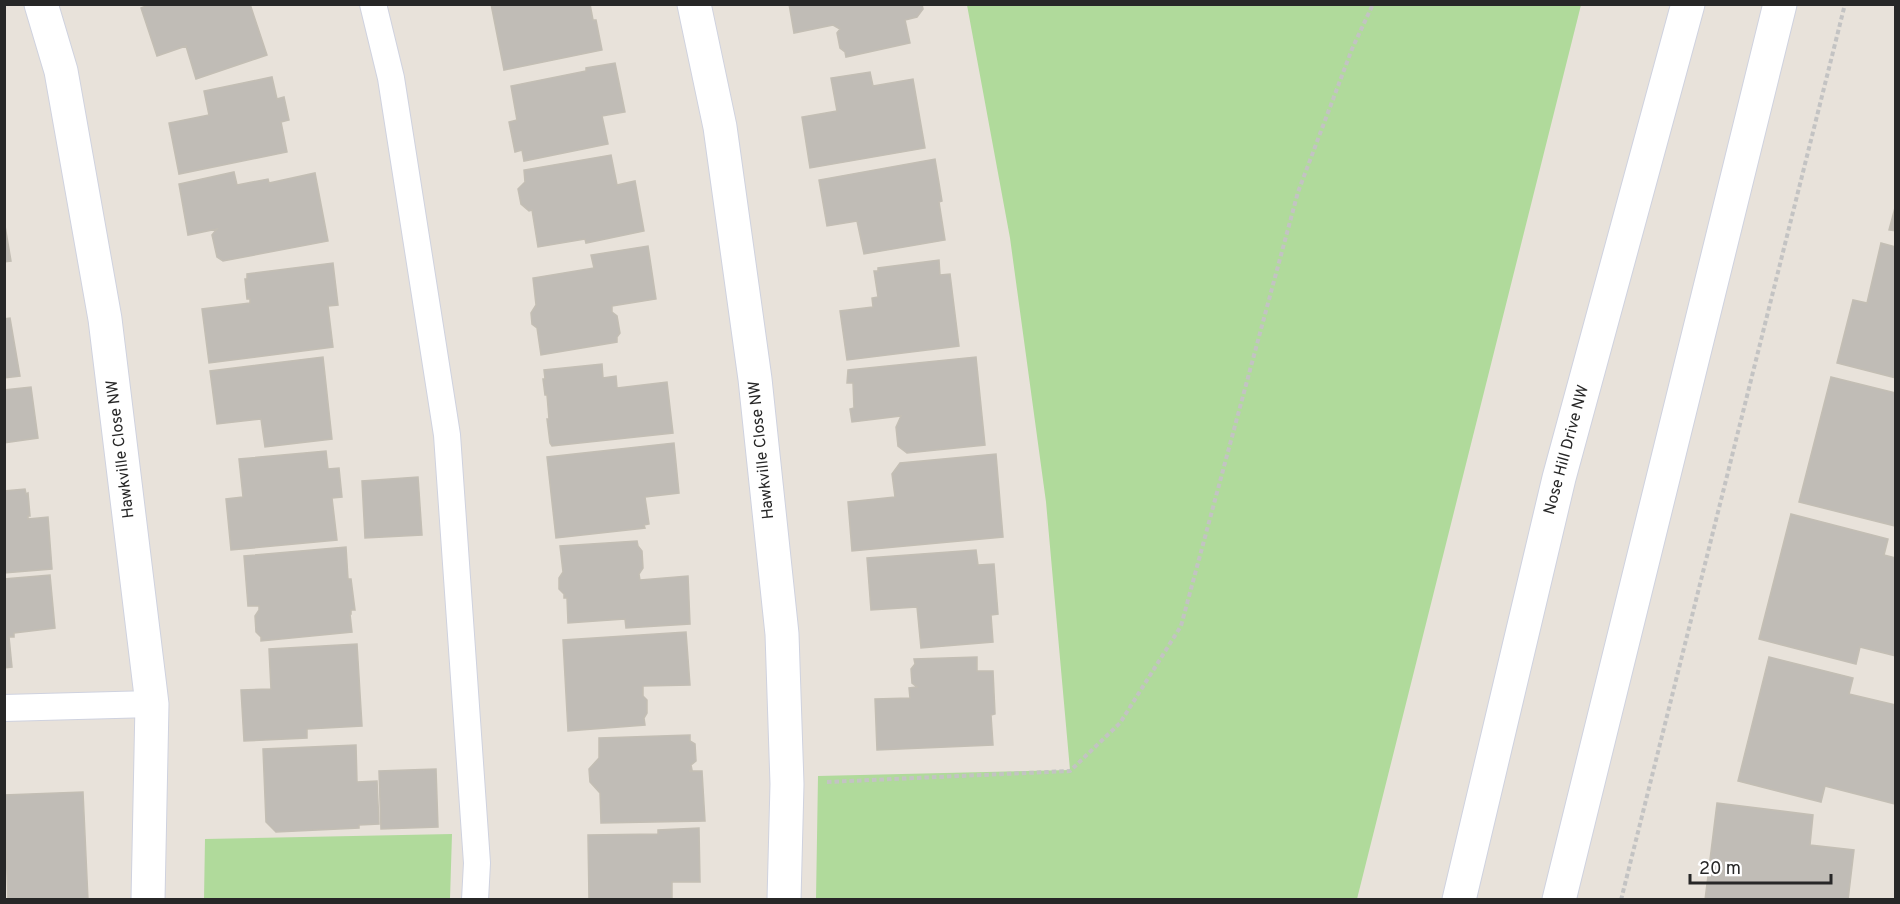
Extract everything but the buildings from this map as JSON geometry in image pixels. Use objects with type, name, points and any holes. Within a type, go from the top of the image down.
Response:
[{"type":"main road","name":"Hawkville Close NW","points":[[41,4],[61,71],[105,319],[152,704],[148,900]]},
{"type":"main road","name":"Hawkville Close NW","points":[[694,4],[720,127],[755,379],[782,634],[787,784],[784,900]]},
{"type":"main road","name":"Nose Hill Drive NW","points":[[1459,900],[1559,478],[1688,4]]},
{"type":"main road","points":[[1559,900],[1780,4]]},
{"type":"lane","points":[[373,4],[391,78],[447,435],[477,863],[475,900]]},
{"type":"lane","points":[[4,708],[152,704]]},
{"type":"path","points":[[787,784],[1070,771],[1120,723],[1181,626],[1298,192],[1352,49],[1373,4]]},
{"type":"path","points":[[1621,900],[1845,4]]},
{"type":"green space","points":[[967,5],[1581,5],[1357,899],[816,899],[818,776],[1070,770],[1046,502],[1010,238]]},
{"type":"green space","points":[[452,834],[450,899],[204,899],[205,839]]}]
